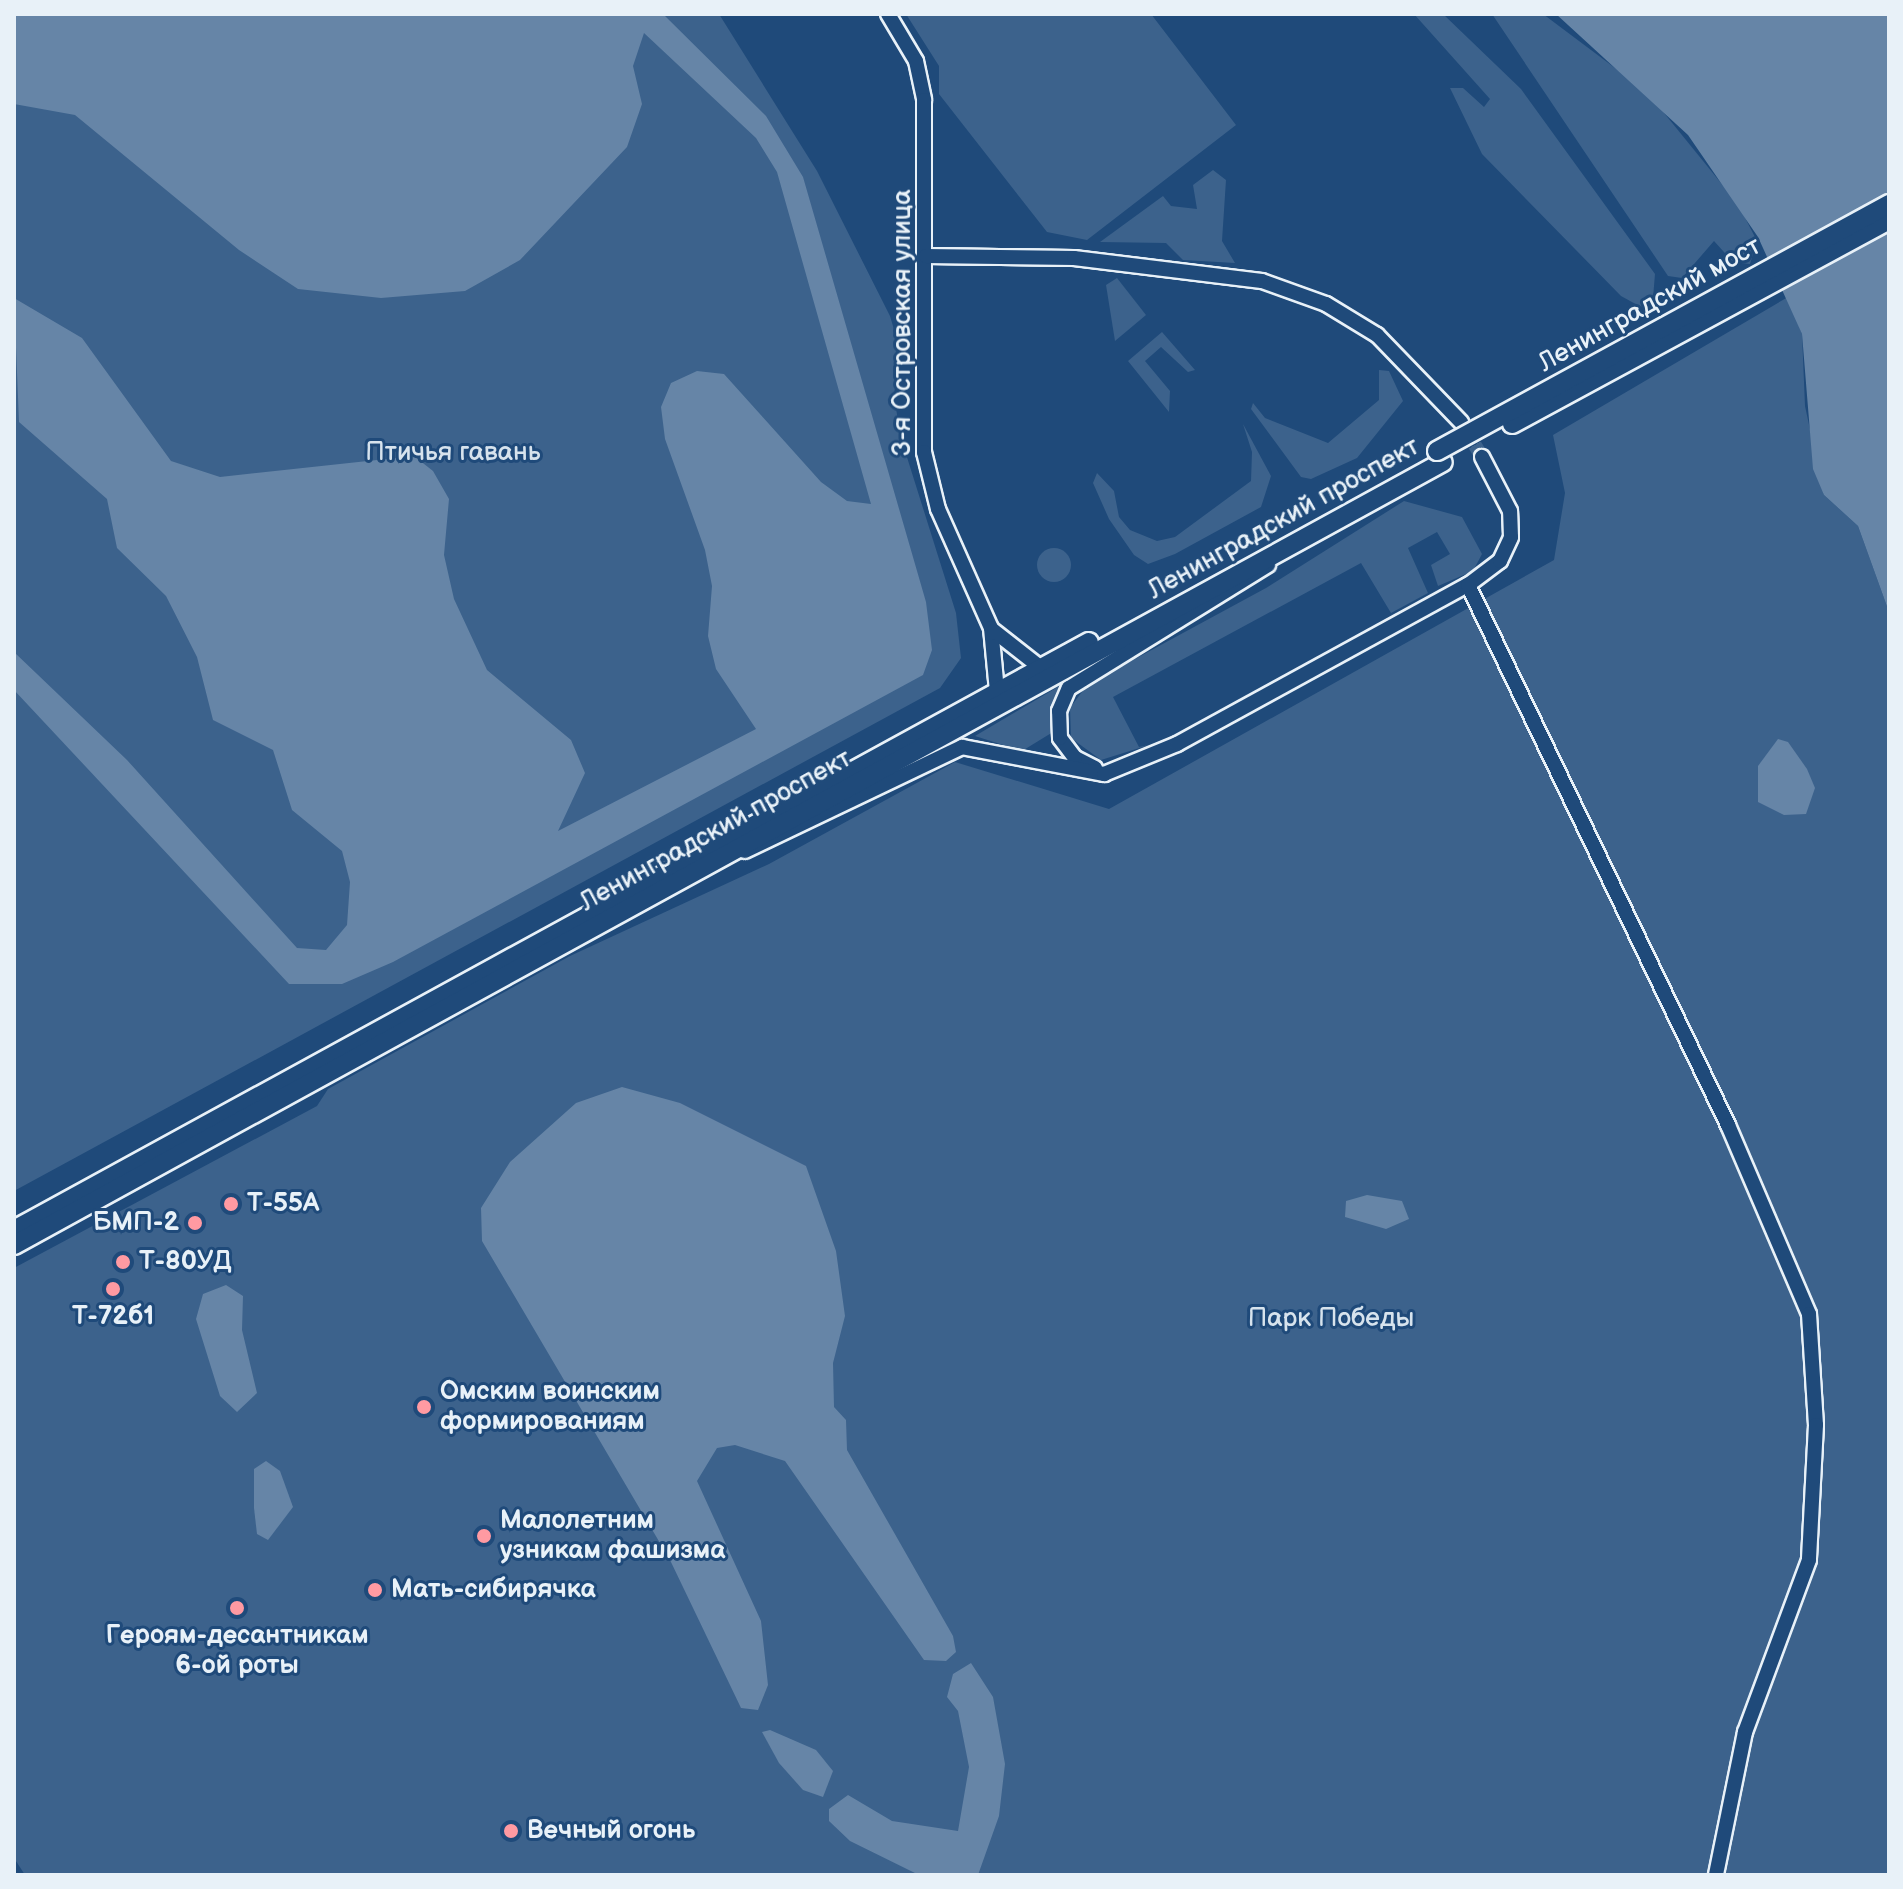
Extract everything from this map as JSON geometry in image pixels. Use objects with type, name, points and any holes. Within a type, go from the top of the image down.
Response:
[{"type":"main road","name":"Ленинградский мост","points":[[1440,457],[1889,204]]},
{"type":"main road","name":"Ленинградский мост","points":[[1440,457],[1889,220]]},
{"type":"main road","name":"Ленинградский проспект","points":[[14,1245],[1292,545],[1440,457]]},
{"type":"main road","name":"Ленинградский проспект","points":[[14,1230],[1041,668],[1440,457]]},
{"type":"street","name":"3-я Островская улица","points":[[888,14],[922,80],[926,256],[924,452],[938,509],[991,628]]},
{"type":"street","points":[[926,256],[1074,258],[1262,281],[1326,304],[1377,335],[1461,422]]},
{"type":"street","points":[[716,860],[772,842],[962,747],[1090,773],[1123,770],[1468,585],[1500,561],[1511,537],[1505,497],[1482,457]]},
{"type":"street","points":[[1123,770],[1090,767],[1069,752],[1057,720],[1069,688],[1253,577],[1292,545]]},
{"type":"street","points":[[1468,585],[1728,1125],[1809,1314],[1816,1425],[1809,1560],[1745,1732],[1716,1875]]},
{"type":"street","points":[[991,628],[1041,668]]},
{"type":"street","points":[[991,628],[997,692]]},
{"type":"green space","name":"Птичья гавань","points":[[14,14],[719,14],[817,171],[890,316],[901,353],[894,394],[900,435],[956,613],[961,658],[940,688],[14,1191]]},
{"type":"green space","points":[[906,14],[1151,14],[1236,125],[1087,240],[1047,232],[939,94],[939,66]]},
{"type":"green space","points":[[1414,14],[1443,14],[1521,89],[1655,274],[1653,298],[1641,307],[1621,296],[1482,154],[1450,88],[1463,88],[1484,107],[1490,99]]},
{"type":"green space","points":[[1492,14],[1543,14],[1647,92],[1738,204],[1757,241],[1750,264],[1733,262],[1714,241],[1682,278],[1668,276]]},
{"type":"green space","points":[[1213,170],[1226,180],[1222,241],[1235,263],[1183,260],[1166,243],[1100,242],[1163,196],[1171,206],[1197,209],[1193,185]]},
{"type":"green space","points":[[1117,278],[1146,315],[1115,341],[1106,285]]},
{"type":"green space","name":"Парк Победы","points":[[1788,297],[1802,334],[1805,406],[1824,495],[1858,526],[1889,612],[1889,1875],[25,1875],[14,1858],[14,1268],[317,1106],[328,1089],[570,956],[769,864],[955,762],[1109,809],[1554,560],[1565,493],[1553,435]]},
{"type":"green space","points":[[1162,332],[1195,370],[1188,372],[1161,347],[1145,361],[1170,391],[1169,412],[1128,361]]},
{"type":"green space","points":[[1379,370],[1389,371],[1403,401],[1357,458],[1311,479],[1301,477],[1251,409],[1253,403],[1265,418],[1328,443],[1379,400]]},
{"type":"green space","points":[[1243,424],[1271,476],[1261,507],[1175,554],[1148,564],[1134,555],[1109,519],[1093,483],[1097,473],[1114,491],[1119,517],[1130,530],[1157,541],[1175,537],[1251,481],[1252,452]]},
{"type":"green space","points":[[1404,501],[1462,517],[1482,554],[1473,571],[1438,586],[1431,565],[1450,554],[1437,532],[1408,548],[1428,593],[1391,613],[1361,563],[1113,697],[1139,747],[1149,745],[1101,760],[1071,738],[1070,708],[1087,685],[1266,588]]},
{"type":"green space","points":[[1054,548],[1066,553],[1071,565],[1066,577],[1054,582],[1042,577],[1037,565],[1042,553]]},
{"type":"green space","points":[[1073,678],[1055,706],[1053,732],[1022,751],[975,736]]},
{"type":"shaded area","points":[[14,14],[663,14],[766,116],[803,177],[926,602],[932,650],[923,675],[393,962],[342,984],[289,984],[14,690],[14,652],[127,760],[297,948],[326,950],[347,925],[350,882],[342,851],[292,810],[273,750],[213,720],[197,657],[166,596],[117,548],[107,499],[19,422],[14,298],[82,338],[171,461],[220,477],[414,456],[433,471],[449,499],[444,555],[454,599],[487,670],[571,740],[585,773],[558,831],[756,729],[716,669],[708,636],[712,586],[705,550],[665,439],[661,407],[671,383],[697,371],[724,374],[821,482],[847,501],[871,504],[777,172],[756,138],[644,33],[633,66],[642,104],[627,147],[520,260],[465,291],[381,298],[298,289],[239,250],[75,115],[14,104]]},
{"type":"shaded area","points":[[1556,14],[1889,14],[1889,612],[1858,526],[1824,495],[1813,469],[1802,334],[1758,237],[1688,135]]},
{"type":"shaded area","points":[[1778,739],[1788,742],[1807,769],[1815,788],[1806,814],[1784,815],[1758,802],[1758,766]]},
{"type":"shaded area","points":[[622,1087],[680,1103],[806,1166],[836,1251],[845,1316],[833,1363],[834,1407],[846,1420],[847,1450],[953,1636],[956,1652],[946,1661],[924,1660],[785,1461],[735,1445],[717,1448],[697,1481],[761,1621],[768,1685],[758,1710],[741,1708],[670,1560],[482,1241],[481,1208],[510,1162],[576,1103]]},
{"type":"shaded area","points":[[1367,1195],[1402,1201],[1409,1219],[1386,1229],[1345,1217],[1346,1201]]},
{"type":"shaded area","points":[[226,1285],[243,1296],[242,1330],[257,1393],[237,1412],[220,1396],[196,1319],[203,1294]]},
{"type":"shaded area","points":[[266,1461],[280,1471],[293,1507],[268,1540],[257,1534],[254,1508],[254,1469]]},
{"type":"shaded area","points":[[971,1663],[993,1697],[1005,1764],[999,1816],[978,1875],[919,1875],[850,1841],[829,1821],[829,1809],[848,1795],[892,1821],[958,1831],[969,1767],[958,1711],[947,1697],[953,1674]]},
{"type":"shaded area","points":[[770,1730],[816,1750],[833,1771],[823,1797],[803,1790],[779,1763],[762,1732]]},
{"type":"tunnel","points":[[1464,427],[1482,457]]},
{"type":"place","name":"Т-55А","points":[[231,1204]]},
{"type":"place","name":"БМП-2","points":[[195,1223]]},
{"type":"place","name":"Т-80УД","points":[[123,1262]]},
{"type":"place","name":"Т-72б1","points":[[113,1289]]},
{"type":"place","name":"Омским воинским формированиям","points":[[424,1407]]},
{"type":"place","name":"Малолетним узникам фашизма","points":[[484,1536]]},
{"type":"place","name":"Мать-сибирячка","points":[[375,1590]]},
{"type":"place","name":"Героям-десантникам 6-ой роты","points":[[237,1608]]},
{"type":"place","name":"Вечный огонь","points":[[511,1831]]}]
